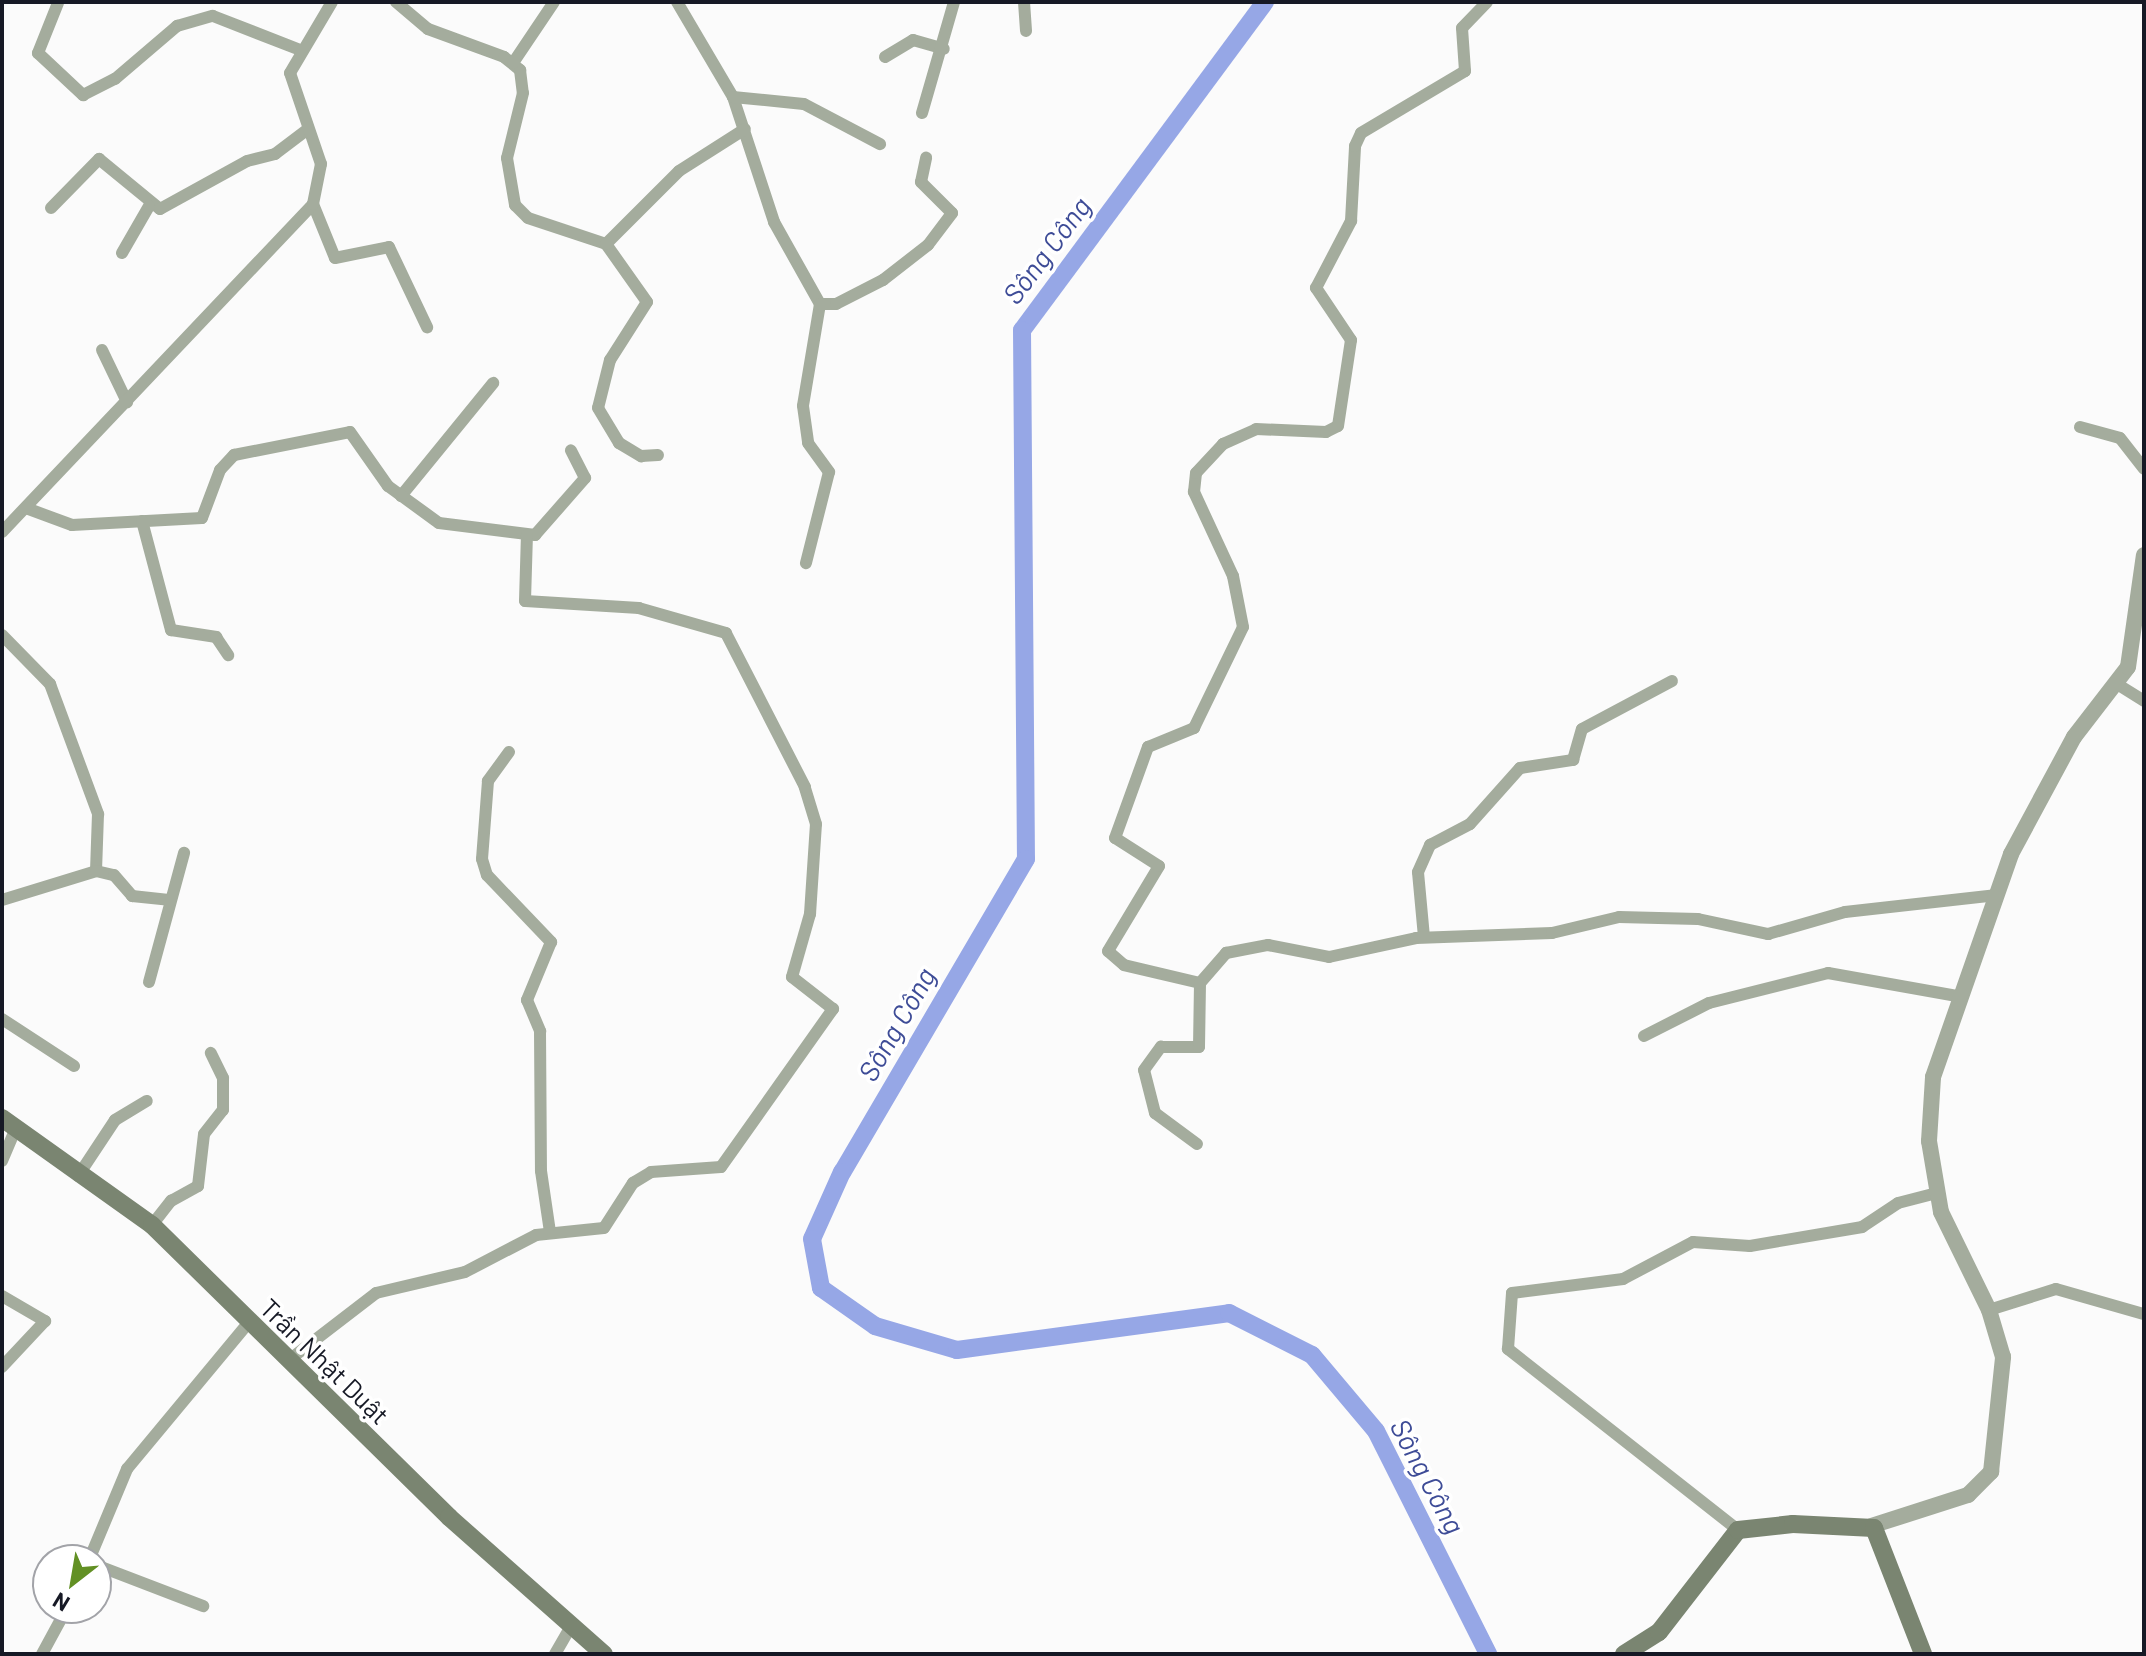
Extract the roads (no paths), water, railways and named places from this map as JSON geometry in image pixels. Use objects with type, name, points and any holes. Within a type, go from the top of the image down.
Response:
[{"type":"main road","name":"Trần Nhật Duật","points":[[8,1124],[152,1225],[248,1323],[604,1654]]},
{"type":"main road","points":[[1624,1654],[1659,1632],[1738,1530],[1871,1526],[1923,1654]]},
{"type":"street","points":[[2,532],[313,204],[323,175],[291,83],[300,50],[332,2]]},
{"type":"street","points":[[396,2],[428,29],[513,63],[523,82],[507,158],[515,205],[528,218],[606,244],[648,306],[610,360],[598,408],[619,443],[641,456],[658,455]]},
{"type":"street","points":[[513,63],[554,2]]},
{"type":"street","points":[[677,2],[733,97],[774,222],[820,304],[803,406],[808,443],[829,472],[806,563]]},
{"type":"street","points":[[922,113],[944,49],[954,2]]},
{"type":"street","points":[[1024,2],[1026,31]]},
{"type":"street","points":[[1200,983],[1124,965],[1108,951],[1159,866],[1115,838],[1148,747],[1194,728],[1243,627],[1233,576],[1194,492],[1196,473],[1223,444],[1256,429],[1326,432],[1338,426],[1351,340],[1316,288],[1351,221],[1355,146],[1361,133],[1465,71],[1462,28],[1487,2]]},
{"type":"street","points":[[58,3],[38,53],[83,95],[110,83],[177,26],[213,16],[300,50]]},
{"type":"street","points":[[885,57],[913,40],[944,49]]},
{"type":"street","points":[[733,97],[804,104],[880,144]]},
{"type":"street","points":[[51,208],[99,159],[149,206],[160,209],[247,161],[275,154],[308,129]]},
{"type":"street","points":[[606,244],[672,177],[745,129]]},
{"type":"street","points":[[820,304],[836,304],[883,280],[928,245],[952,213],[921,182],[926,158]]},
{"type":"street","points":[[313,204],[335,258],[389,247],[427,327]]},
{"type":"street","points":[[122,253],[149,206]]},
{"type":"street","points":[[102,350],[127,402]]},
{"type":"street","points":[[401,496],[493,383]]},
{"type":"street","points":[[2080,427],[2120,438],[2144,469]]},
{"type":"street","points":[[26,508],[72,525],[207,515],[220,470],[243,451],[350,432],[401,496],[448,526],[527,535],[546,529],[583,483],[571,450]]},
{"type":"street","points":[[142,521],[171,630],[216,637],[228,655]]},
{"type":"street","points":[[289,1360],[376,1293],[465,1272],[550,1232],[604,1228],[633,1183],[651,1172],[721,1167],[833,1009],[792,977],[810,914],[816,824],[807,792],[726,633],[639,608],[525,601],[527,535]]},
{"type":"street","points":[[1871,1526],[1968,1495],[1991,1472],[2004,1369],[1989,1310],[1937,1193],[1929,1110],[1957,996],[2011,854],[2074,737],[2117,684],[2131,655],[2144,555]]},
{"type":"street","points":[[2,635],[50,684],[98,814],[96,871]]},
{"type":"street","points":[[1424,937],[1418,872],[1430,845],[1470,824],[1520,768],[1573,760],[1582,729],[1672,681]]},
{"type":"street","points":[[2117,684],[2144,701]]},
{"type":"street","points":[[509,752],[488,781],[482,859],[487,875],[551,942],[527,1000],[540,1031],[541,1171],[550,1232]]},
{"type":"street","points":[[149,982],[184,853]]},
{"type":"street","points":[[2,900],[96,871],[114,875],[132,896],[169,900]]},
{"type":"street","points":[[1197,1144],[1155,1113],[1144,1070],[1161,1047],[1199,1047],[1200,983],[1219,956],[1259,946],[1329,957],[1424,937],[1552,933],[1619,917],[1698,919],[1768,934],[1834,914],[1997,895]]},
{"type":"street","points":[[1644,1036],[1709,1003],[1765,995],[1828,973],[1957,996]]},
{"type":"street","points":[[2,1019],[74,1066]]},
{"type":"street","points":[[152,1225],[171,1201],[198,1186],[204,1134],[223,1110],[223,1078],[211,1053]]},
{"type":"street","points":[[78,1176],[115,1120],[147,1101]]},
{"type":"street","points":[[2,1161],[8,1124]]},
{"type":"street","points":[[1738,1530],[1508,1349],[1512,1293],[1623,1279],[1693,1242],[1750,1246],[1862,1227],[1898,1203],[1937,1193]]},
{"type":"street","points":[[1989,1310],[2056,1289],[2144,1314]]},
{"type":"street","points":[[2,1296],[45,1321],[2,1367]]},
{"type":"street","points":[[96,1544],[127,1469],[248,1323]]},
{"type":"street","points":[[112,1571],[203,1606]]},
{"type":"street","points":[[42,1654],[58,1624]]},
{"type":"street","points":[[555,1654],[572,1625]]},
{"type":"waterway","name":"Sông Công","points":[[1265,2],[1022,330],[1026,859],[842,1172],[812,1239],[821,1288],[875,1326],[957,1350],[1229,1313],[1312,1355],[1376,1431],[1488,1654]]}]
